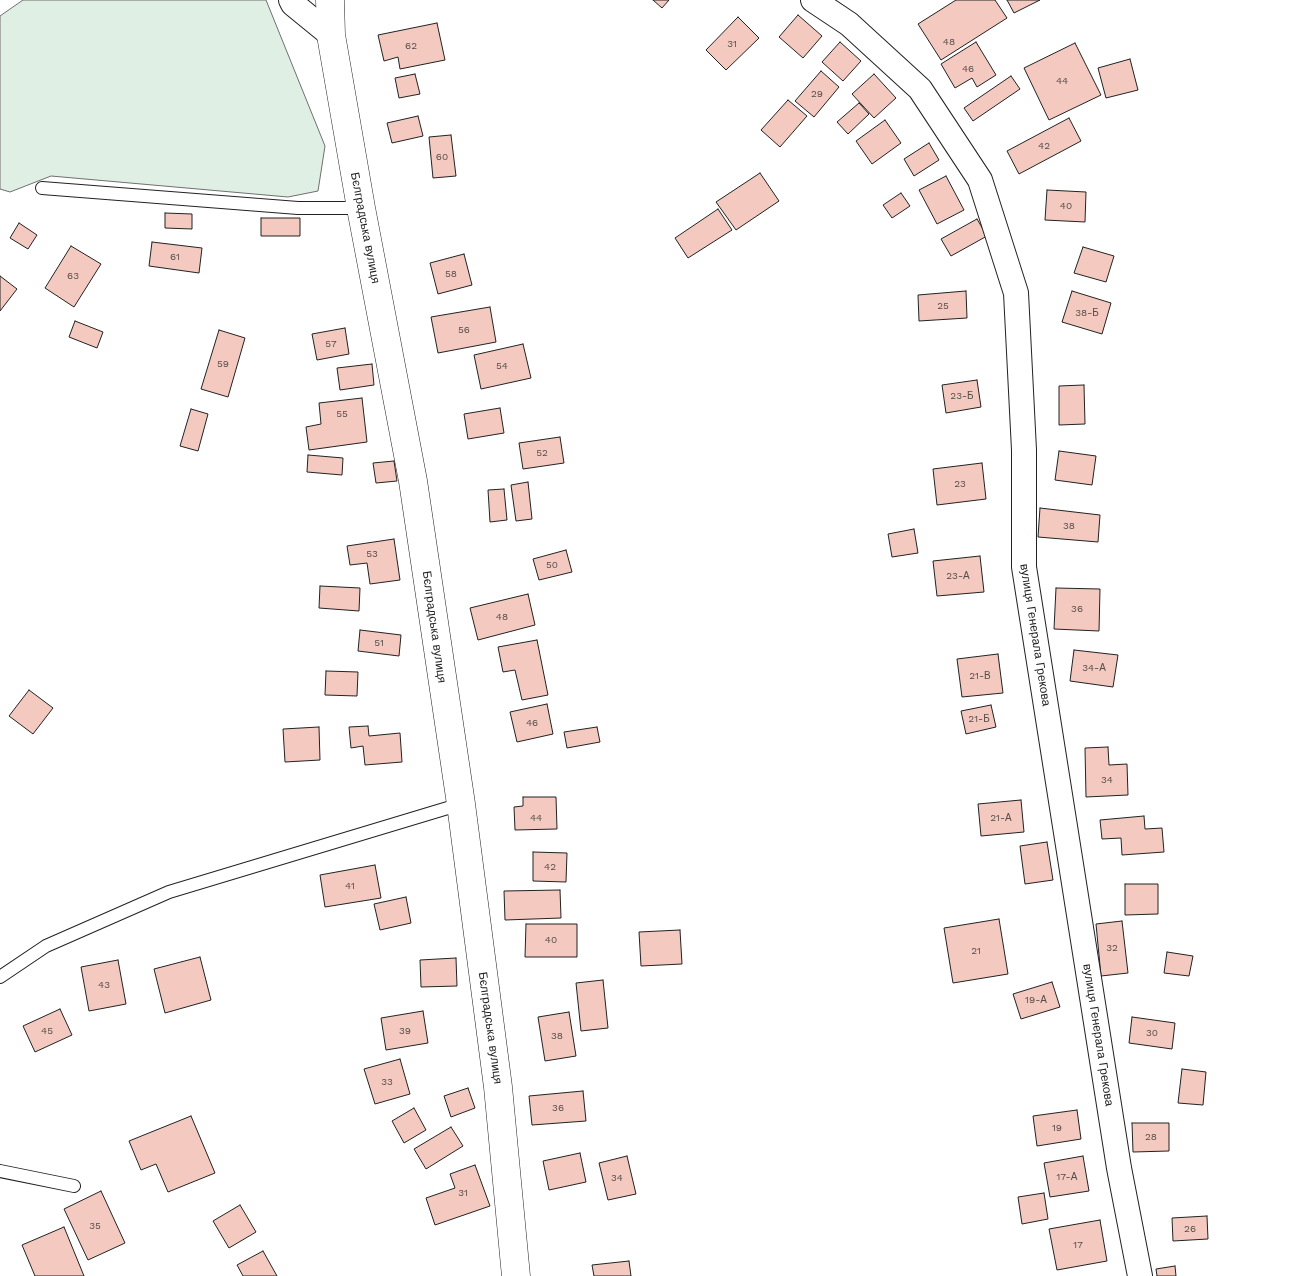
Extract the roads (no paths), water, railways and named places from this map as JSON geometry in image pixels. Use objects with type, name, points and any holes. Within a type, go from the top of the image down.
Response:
[{"type":"street","points":[[291,0],[293,4],[331,35]]},
{"type":"street","name":"Бєлградська вулиця","points":[[330,0],[331,35],[361,208],[413,481],[461,804],[498,1087],[516,1276]]},
{"type":"street","name":"вулиця Генерала Грекова","points":[[813,0],[849,24],[920,89],[980,180],[1016,293],[1024,450],[1024,567],[1116,1148],[1140,1276]]},
{"type":"lane","points":[[42,188],[298,208],[361,208]]},
{"type":"lane","points":[[0,978],[46,946],[168,892],[461,804]]},
{"type":"lane","points":[[0,1171],[74,1186]]}]
